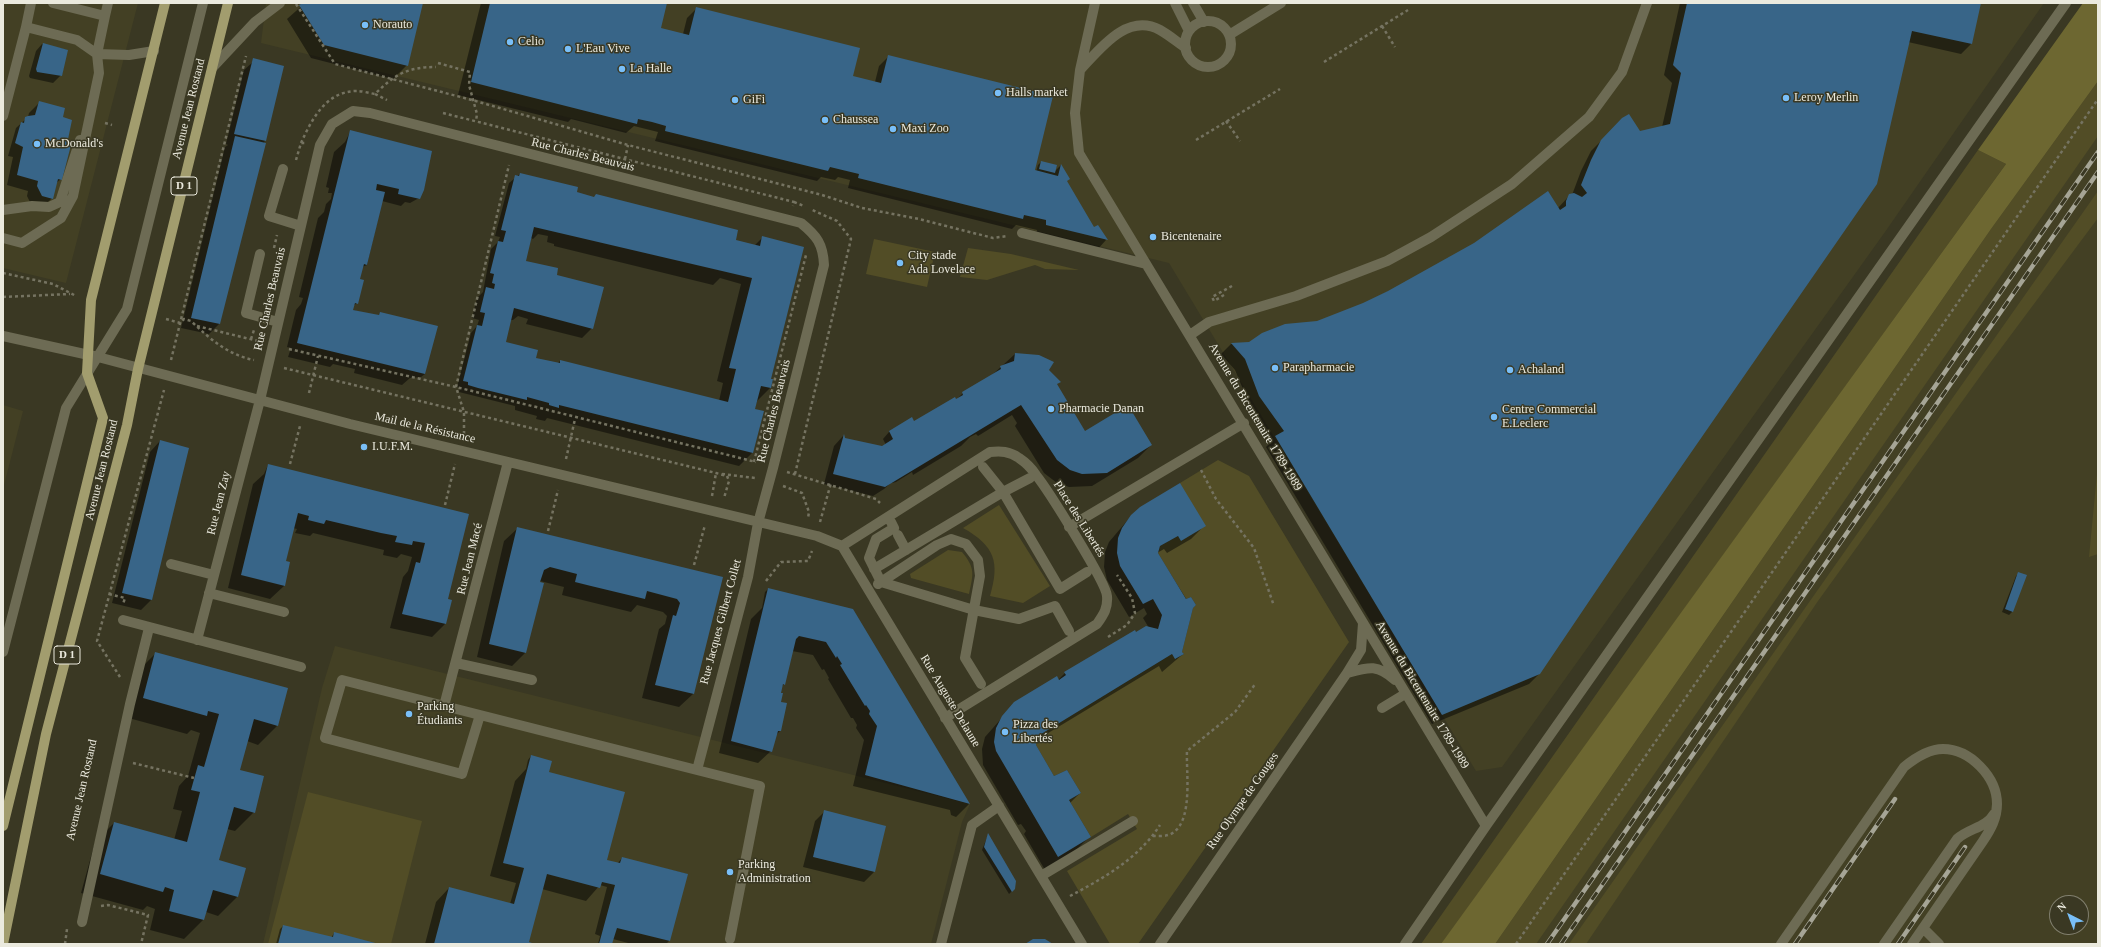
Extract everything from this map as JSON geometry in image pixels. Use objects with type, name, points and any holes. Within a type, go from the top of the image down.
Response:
[{"type":"main road","name":"Avenue Jean Rostand","points":[[3,826],[103,418],[87,373],[92,300],[165,3]]},
{"type":"main road","name":"Avenue Jean Rostand","points":[[4,944],[46,734],[127,425],[138,368],[228,3]]},
{"type":"street","points":[[3,116],[31,3]]},
{"type":"street","points":[[53,3],[105,16]]},
{"type":"street","points":[[3,238],[22,243],[61,218],[73,196],[99,73],[97,54],[108,3]]},
{"type":"street","points":[[3,652],[66,408],[127,309],[203,3]]},
{"type":"street","points":[[212,68],[255,22],[280,3]]},
{"type":"street","name":"Avenue du Bicentenaire 1789-1989","points":[[1095,3],[1080,70],[1075,113],[1079,153],[1486,826]]},
{"type":"street","points":[[1175,3],[1189,31]]},
{"type":"street","points":[[1193,3],[1204,22]]},
{"type":"street","points":[[1229,35],[1281,3]]},
{"type":"street","points":[[1405,944],[1486,826],[2066,3]]},
{"type":"street","points":[[1190,335],[1209,322],[1296,296],[1388,261],[1431,237],[1512,184],[1589,117],[1622,72],[1646,8]]},
{"type":"street","points":[[1204,22],[1213,22],[1221,25],[1229,35],[1230,49],[1227,57],[1220,63],[1212,66],[1203,66],[1195,63],[1189,56],[1186,48],[1186,39],[1189,31],[1204,22]]},
{"type":"street","points":[[1080,70],[1113,35],[1131,27],[1142,25],[1159,30],[1186,48]]},
{"type":"street","points":[[26,27],[77,40],[97,54],[129,55],[154,51]]},
{"type":"street","name":"Rue Charles Beauvais","points":[[260,400],[320,145],[332,124],[353,111],[385,117],[512,151],[801,223],[814,234],[823,250],[824,265],[770,482],[758,523]]},
{"type":"street","points":[[3,210],[32,206],[49,207],[60,202],[78,144],[90,120]]},
{"type":"street","points":[[282,169],[269,216],[301,226]]},
{"type":"street","points":[[1022,233],[1146,264]]},
{"type":"street","points":[[260,254],[246,313],[278,322]]},
{"type":"street","name":"Mail de la Résistance","points":[[3,336],[87,356],[98,357],[260,400],[758,523]]},
{"type":"street","name":"Rue Jean Zay","points":[[197,640],[260,400]]},
{"type":"street","points":[[1069,527],[1244,424]]},
{"type":"street","name":"Place des Libertés","points":[[842,546],[990,452],[1007,451],[1020,458],[1036,474],[1069,527],[1103,584],[1107,595],[1106,612],[1097,624],[945,718]]},
{"type":"street","name":"Rue Jean Macé","points":[[444,706],[508,462]]},
{"type":"street","points":[[983,467],[1003,492],[1060,589]]},
{"type":"street","points":[[874,569],[1003,492],[1030,478]]},
{"type":"street","points":[[880,583],[868,558],[876,539],[894,528],[890,522]]},
{"type":"street","points":[[758,523],[817,536],[842,546]]},
{"type":"street","name":"Rue Jacques Gilbert Collet","points":[[696,770],[748,577],[758,523]]},
{"type":"street","points":[[898,535],[906,550]]},
{"type":"street","points":[[880,583],[937,545],[951,539],[966,544],[978,560],[980,576],[965,658],[981,684]]},
{"type":"street","name":"Rue Auguste Delaune","points":[[842,546],[1082,944]]},
{"type":"street","points":[[171,564],[214,575]]},
{"type":"street","points":[[1069,631],[1055,606],[1060,589],[1086,572]]},
{"type":"street","points":[[880,583],[974,610],[1019,619],[1055,606]]},
{"type":"street","points":[[209,593],[284,612]]},
{"type":"street","points":[[122,620],[301,667]]},
{"type":"street","name":"Rue Olympe de Gouges","points":[[1160,944],[1347,673],[1361,650],[1363,623]]},
{"type":"street","points":[[82,919],[117,758],[149,628]]},
{"type":"street","points":[[456,663],[532,680]]},
{"type":"street","points":[[1347,673],[1370,667],[1387,673],[1403,690],[1382,708]]},
{"type":"street","points":[[480,715],[462,774],[325,738],[342,680],[760,786],[730,939]]},
{"type":"street","points":[[1781,944],[1895,779],[1912,760],[1941,749],[1960,753],[1983,770],[1991,780],[1997,803],[1992,828],[1912,944]]},
{"type":"street","points":[[1884,944],[1957,839],[1968,830],[1982,826],[1988,822],[1995,812],[1997,803]]},
{"type":"street","points":[[941,944],[972,825],[999,806]]},
{"type":"street","points":[[1041,876],[1132,821]]},
{"type":"street","points":[[1923,928],[1939,944]]},
{"type":"path","points":[[295,4],[335,64],[472,100],[628,145],[822,195],[862,208],[918,219],[993,238],[1022,233]]},
{"type":"path","points":[[1324,62],[1408,10]]},
{"type":"path","points":[[1382,26],[1395,47]]},
{"type":"path","points":[[170,362],[247,52]]},
{"type":"path","points":[[438,63],[470,72],[469,84],[472,100],[477,114],[476,121]]},
{"type":"path","points":[[375,94],[390,79],[417,67],[436,67]]},
{"type":"path","points":[[1196,140],[1280,88]]},
{"type":"path","points":[[357,91],[375,94],[391,101],[385,117]]},
{"type":"path","points":[[1516,944],[2098,99]]},
{"type":"path","points":[[437,112],[794,202],[790,220]]},
{"type":"path","points":[[1226,121],[1240,141]]},
{"type":"path","points":[[295,166],[301,142],[320,145]]},
{"type":"path","points":[[625,159],[628,145]]},
{"type":"path","points":[[464,434],[464,412],[456,387],[512,151]]},
{"type":"path","points":[[274,250],[281,220]]},
{"type":"path","points":[[754,462],[807,253]]},
{"type":"path","points":[[3,273],[53,284],[70,294],[3,298]]},
{"type":"path","points":[[1224,295],[1214,301],[1212,298],[1232,286]]},
{"type":"path","points":[[252,339],[258,317]]},
{"type":"path","points":[[162,318],[180,323]]},
{"type":"path","points":[[180,323],[184,319],[191,321],[222,349],[239,357],[253,360]]},
{"type":"path","points":[[196,326],[261,342]]},
{"type":"path","points":[[283,347],[456,387],[575,419],[759,464]]},
{"type":"path","points":[[309,393],[318,356]]},
{"type":"path","points":[[279,366],[727,476],[728,481],[720,514]]},
{"type":"path","points":[[119,684],[121,676],[97,641],[163,393]]},
{"type":"path","points":[[566,460],[572,439],[575,419]]},
{"type":"path","points":[[290,464],[301,423]]},
{"type":"path","points":[[445,505],[457,460]]},
{"type":"path","points":[[1201,470],[1216,499],[1254,548],[1274,606]]},
{"type":"path","points":[[784,471],[831,484],[876,499],[882,507]]},
{"type":"path","points":[[712,497],[716,473]]},
{"type":"path","points":[[820,524],[831,484]]},
{"type":"path","points":[[548,531],[559,486]]},
{"type":"path","points":[[694,565],[706,524]]},
{"type":"path","points":[[766,581],[781,562],[808,561],[812,548]]},
{"type":"path","points":[[109,594],[121,597]]},
{"type":"path","points":[[1153,836],[1162,836],[1173,833],[1181,824],[1186,802],[1188,779],[1187,750],[1235,712],[1256,683]]},
{"type":"path","points":[[117,758],[194,778]]},
{"type":"path","points":[[1066,899],[1130,859],[1144,847],[1160,826]]},
{"type":"path","points":[[82,919],[96,907],[108,905],[148,914],[141,944]]},
{"type":"path","points":[[65,944],[68,922]]},
{"type":"shaded area","points":[[3,3],[138,3],[66,283],[3,268]]},
{"type":"shaded area","name":"Achaland","points":[[266,3],[2044,3],[1885,232],[1502,767],[1476,771],[1169,263],[261,43]]},
{"type":"shaded area","points":[[2083,3],[2098,3],[2098,81],[1991,229],[1495,944],[1441,944],[2006,164],[1978,150]]},
{"type":"shaded area","points":[[2098,44],[2098,944],[1442,944]]},
{"type":"shaded area","points":[[2098,81],[2098,136],[1536,944],[1495,944],[1991,229]]},
{"type":"shaded area","points":[[1978,150],[2006,164],[1442,944],[1421,944]]},
{"type":"shaded area","points":[[2098,191],[2098,218],[1984,371],[1818,601],[1586,944],[1569,944]]},
{"type":"shaded area","name":"City stade Ada Lovelace","points":[[874,239],[935,252],[927,287],[866,274]]},
{"type":"shaded area","points":[[968,248],[1011,254],[1079,270],[1045,269],[1035,265],[987,280],[960,277]]},
{"type":"shaded area","points":[[3,405],[23,411],[3,489]]},
{"type":"shaded area","points":[[1218,460],[1249,476],[1349,642],[1138,944],[1110,944],[1067,871],[1137,829],[1128,814],[1091,837],[1069,800],[1081,793],[1067,770],[1054,776],[1036,745],[1038,736],[1172,654],[1176,659],[1184,654],[1182,652],[1193,608],[1196,605],[1191,597],[1186,599],[1158,553],[1160,546],[1178,536],[1181,540],[1180,483]]},
{"type":"shaded area","points":[[2098,463],[2098,554],[2089,557]]},
{"type":"shaded area","points":[[999,505],[1050,586],[1023,603],[990,596],[994,574],[992,556],[982,541],[963,528]]},
{"type":"shaded area","points":[[948,550],[962,552],[970,563],[972,576],[969,594],[911,578],[910,574]]},
{"type":"shaded area","points":[[335,646],[970,804],[962,822],[931,944],[263,944],[322,688]]},
{"type":"shaded area","points":[[308,792],[422,821],[391,944],[268,944]]},
{"type":"building","name":"Norauto","points":[[303,3],[423,3],[408,66],[324,45],[299,5]]},
{"type":"building","points":[[490,3],[667,3],[661,28],[689,35],[696,7],[860,48],[853,76],[881,83],[888,55],[1053,96],[1035,170],[1058,176],[1061,164],[1070,179],[1067,181],[1094,227],[1098,225],[1108,240],[1046,225],[1046,220],[1024,215],[1023,219],[858,178],[859,174],[830,167],[828,171],[665,131],[666,126],[652,122],[638,119],[637,124],[471,82]]},
{"type":"building","name":"Centre Commercial E.Leclerc","points":[[1687,3],[1981,3],[1972,44],[1912,31],[1877,184],[1627,545],[1540,674],[1442,715],[1275,436],[1284,431],[1259,396],[1245,359],[1231,343],[1249,342],[1262,333],[1285,324],[1317,321],[1363,303],[1388,291],[1474,243],[1548,191],[1560,210],[1566,206],[1566,201],[1569,194],[1574,193],[1582,197],[1587,193],[1581,185],[1601,140],[1622,118],[1629,114],[1640,131],[1670,124],[1681,73],[1673,65]]},
{"type":"building","points":[[43,43],[68,50],[62,76],[37,72],[36,69]]},
{"type":"building","points":[[253,58],[284,66],[266,141],[234,134]]},
{"type":"building","points":[[39,101],[65,108],[63,117],[72,120],[67,144],[71,145],[62,180],[58,179],[53,199],[42,196],[37,186],[38,181],[17,175],[23,147],[15,143],[21,122],[24,123],[25,117],[35,115]]},
{"type":"building","points":[[350,130],[432,151],[424,190],[420,199],[398,194],[399,189],[377,184],[376,190],[385,192],[367,265],[364,264],[360,279],[364,280],[358,304],[355,303],[353,310],[379,315],[380,312],[438,326],[425,374],[297,343]]},
{"type":"building","points":[[235,136],[266,143],[220,324],[191,318]]},
{"type":"building","points":[[1041,161],[1057,165],[1055,173],[1039,169]]},
{"type":"building","points":[[520,173],[578,187],[577,192],[594,197],[596,194],[738,230],[736,240],[760,246],[762,236],[804,247],[771,379],[773,379],[771,388],[761,386],[755,409],[764,411],[753,453],[559,405],[559,408],[549,405],[549,403],[527,397],[527,400],[478,388],[468,385],[468,382],[463,381],[477,325],[482,326],[485,313],[480,312],[486,287],[494,289],[495,284],[492,283],[494,274],[490,273],[498,241],[503,242],[506,231],[501,230],[515,175],[519,176]],"holes":[[[534,227],[752,278],[729,368],[736,369],[728,402],[560,360],[560,363],[536,358],[538,350],[506,342],[514,308],[593,329],[604,287],[557,275],[558,268],[526,261]]]},
{"type":"building","points":[[1015,353],[1039,355],[1054,362],[1049,370],[1061,382],[1057,384],[1085,431],[1128,405],[1152,445],[1107,473],[1082,474],[1070,470],[1057,460],[1021,405],[885,487],[833,474],[844,434],[845,438],[882,446],[893,439],[889,431],[912,417],[914,421],[955,397],[956,399],[963,395],[962,392],[1001,369],[1000,366],[1014,361]]},
{"type":"building","points":[[160,440],[189,448],[152,600],[122,593]]},
{"type":"building","points":[[268,464],[469,514],[448,599],[452,600],[446,624],[402,614],[416,562],[420,563],[425,543],[413,541],[412,545],[395,542],[397,536],[326,520],[324,524],[308,520],[309,516],[298,513],[286,561],[290,562],[285,586],[241,575]]},
{"type":"building","points":[[1180,483],[1206,526],[1181,541],[1178,536],[1160,546],[1158,553],[1186,599],[1191,597],[1196,605],[1193,608],[1182,652],[1184,654],[1175,659],[1172,654],[1038,736],[1036,745],[1054,776],[1067,770],[1081,793],[1069,800],[1091,837],[1058,857],[996,751],[994,742],[996,728],[1002,716],[1014,702],[1057,676],[1059,680],[1066,675],[1064,672],[1135,630],[1136,632],[1146,626],[1158,629],[1162,615],[1153,599],[1143,604],[1120,566],[1117,553],[1118,538],[1122,528],[1131,515],[1140,507]]},
{"type":"building","points":[[517,527],[723,577],[694,694],[655,685],[673,615],[676,616],[680,603],[677,599],[647,591],[645,599],[575,582],[577,574],[550,567],[544,570],[540,582],[544,583],[526,653],[489,644]]},
{"type":"building","points":[[2018,572],[2027,575],[2013,612],[2005,609]]},
{"type":"building","points":[[768,588],[853,609],[970,804],[865,775],[877,726],[869,714],[870,711],[866,705],[865,706],[840,665],[842,664],[837,656],[836,658],[826,642],[799,636],[796,639],[785,685],[783,684],[781,693],[783,693],[781,702],[787,703],[781,731],[778,731],[772,752],[731,741]]},
{"type":"building","points":[[155,652],[288,688],[278,726],[254,719],[240,770],[264,776],[255,813],[234,807],[219,860],[246,868],[238,897],[213,890],[204,920],[169,911],[174,890],[165,887],[163,892],[100,874],[114,822],[187,842],[200,792],[191,790],[198,765],[204,767],[219,714],[208,711],[207,716],[143,698]]},
{"type":"building","points":[[531,755],[552,761],[549,772],[625,792],[607,860],[620,863],[622,857],[688,874],[670,941],[617,928],[612,944],[599,944],[615,885],[602,882],[600,888],[547,874],[529,942],[535,944],[434,944],[449,887],[514,904],[524,868],[503,863]]},
{"type":"building","points":[[824,810],[886,826],[875,872],[813,857]]},
{"type":"building","points":[[988,833],[1016,881],[1015,889],[1012,892],[984,847]]},
{"type":"building","points":[[283,925],[333,937],[334,932],[379,944],[278,944]]},
{"type":"building","points":[[1033,939],[1045,939],[1053,944],[1025,944]]},
{"type":"railway","points":[[1547,944],[2098,152]]},
{"type":"railway","points":[[1561,944],[2098,172]]},
{"type":"railway","points":[[1795,944],[1895,799]]},
{"type":"railway","points":[[1898,944],[1965,847]]},
{"type":"place","name":"Norauto","points":[[365,25]]},
{"type":"place","name":"Celio","points":[[510,42]]},
{"type":"place","name":"L'Eau Vive","points":[[568,49]]},
{"type":"place","name":"La Halle","points":[[622,69]]},
{"type":"place","name":"Halls market","points":[[998,93]]},
{"type":"place","name":"Leroy Merlin","points":[[1786,98]]},
{"type":"place","name":"GiFi","points":[[735,100]]},
{"type":"place","name":"Chaussea","points":[[825,120]]},
{"type":"place","name":"Maxi Zoo","points":[[893,129]]},
{"type":"place","name":"McDonald's","points":[[37,144]]},
{"type":"place","name":"Bicentenaire","points":[[1153,237]]},
{"type":"place","name":"City stade Ada Lovelace","points":[[900,263]]},
{"type":"place","name":"Parapharmacie","points":[[1275,368]]},
{"type":"place","name":"Achaland","points":[[1510,370]]},
{"type":"place","name":"Pharmacie Danan","points":[[1051,409]]},
{"type":"place","name":"Centre Commercial E.Leclerc","points":[[1494,417]]},
{"type":"place","name":"I.U.F.M.","points":[[364,447]]},
{"type":"place","name":"Parking Étudiants","points":[[409,714]]},
{"type":"place","name":"Pizza des Libertés","points":[[1005,732]]},
{"type":"place","name":"Parking Administration","points":[[730,872]]}]
